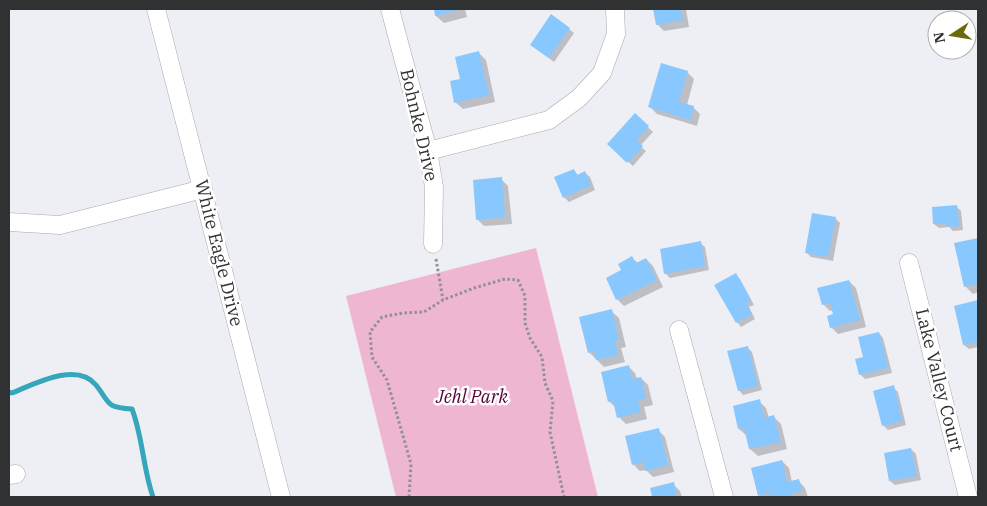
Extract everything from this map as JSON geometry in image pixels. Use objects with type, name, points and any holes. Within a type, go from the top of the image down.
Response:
[{"type":"street","name":"White Eagle Drive","points":[[156,9],[281,497]]},
{"type":"street","name":"Bohnke Drive","points":[[390,9],[428,151],[434,187],[433,244]]},
{"type":"street","points":[[428,151],[548,120],[579,98],[602,73],[616,34],[615,9]]},
{"type":"street","points":[[9,222],[60,225],[203,189]]},
{"type":"street","name":"Lake Valley Court","points":[[909,263],[968,497]]},
{"type":"street","points":[[679,330],[724,497]]},
{"type":"path","points":[[433,244],[443,300]]},
{"type":"path","points":[[409,497],[411,464],[386,380],[372,357],[370,332],[382,317],[424,312],[443,300],[505,279],[518,280],[525,296],[525,323],[530,338],[542,357],[545,383],[553,401],[550,432],[564,497]]},
{"type":"green space","name":"Jehl Park","points":[[536,248],[598,497],[396,497],[346,296]]},
{"type":"building","points":[[434,9],[462,9],[435,16]]},
{"type":"building","points":[[653,9],[681,9],[683,20],[656,25]]},
{"type":"building","points":[[551,14],[570,28],[549,58],[530,45]]},
{"type":"building","points":[[479,51],[489,95],[454,103],[450,81],[460,79],[455,57]]},
{"type":"building","points":[[661,63],[688,71],[679,102],[694,106],[690,120],[648,107]]},
{"type":"building","points":[[635,113],[649,126],[637,140],[643,146],[627,163],[607,144]]},
{"type":"building","points":[[574,169],[577,175],[585,171],[591,185],[563,198],[554,177]]},
{"type":"building","points":[[502,177],[505,217],[476,220],[473,180]]},
{"type":"building","points":[[957,205],[959,226],[947,227],[946,223],[933,224],[932,207]]},
{"type":"building","points":[[812,213],[836,217],[828,257],[805,253]]},
{"type":"building","points":[[978,238],[978,284],[964,287],[954,243]]},
{"type":"building","points":[[701,241],[705,266],[664,274],[660,249]]},
{"type":"building","points":[[632,256],[636,263],[646,258],[657,280],[616,300],[606,278],[621,270],[618,264]]},
{"type":"building","points":[[736,273],[751,300],[746,303],[752,314],[736,323],[714,285]]},
{"type":"building","points":[[849,280],[860,320],[830,328],[827,316],[833,314],[830,303],[822,305],[817,288]]},
{"type":"building","points":[[978,300],[978,342],[963,345],[954,306]]},
{"type":"building","points":[[612,309],[619,340],[615,341],[618,355],[596,360],[594,351],[588,353],[579,317]]},
{"type":"building","points":[[879,332],[888,368],[859,375],[855,359],[863,357],[858,337]]},
{"type":"building","points":[[748,346],[758,386],[738,391],[727,351]]},
{"type":"building","points":[[629,365],[632,379],[641,377],[646,398],[638,400],[641,412],[617,418],[613,401],[608,402],[601,372]]},
{"type":"building","points":[[894,385],[902,421],[882,426],[873,391]]},
{"type":"building","points":[[760,399],[764,418],[774,415],[781,442],[749,449],[744,428],[738,429],[733,406]]},
{"type":"building","points":[[659,428],[668,465],[645,471],[643,462],[632,465],[625,436]]},
{"type":"building","points":[[911,448],[917,476],[889,481],[884,453]]},
{"type":"building","points":[[782,460],[787,482],[799,479],[802,491],[791,494],[792,497],[770,497],[769,493],[758,496],[751,468]]},
{"type":"building","points":[[674,482],[677,497],[652,497],[650,488]]},
{"type":"waterway","points":[[9,392],[12,393],[55,377],[78,375],[88,378],[96,385],[113,406],[132,409],[139,431],[147,476],[153,497]]}]
